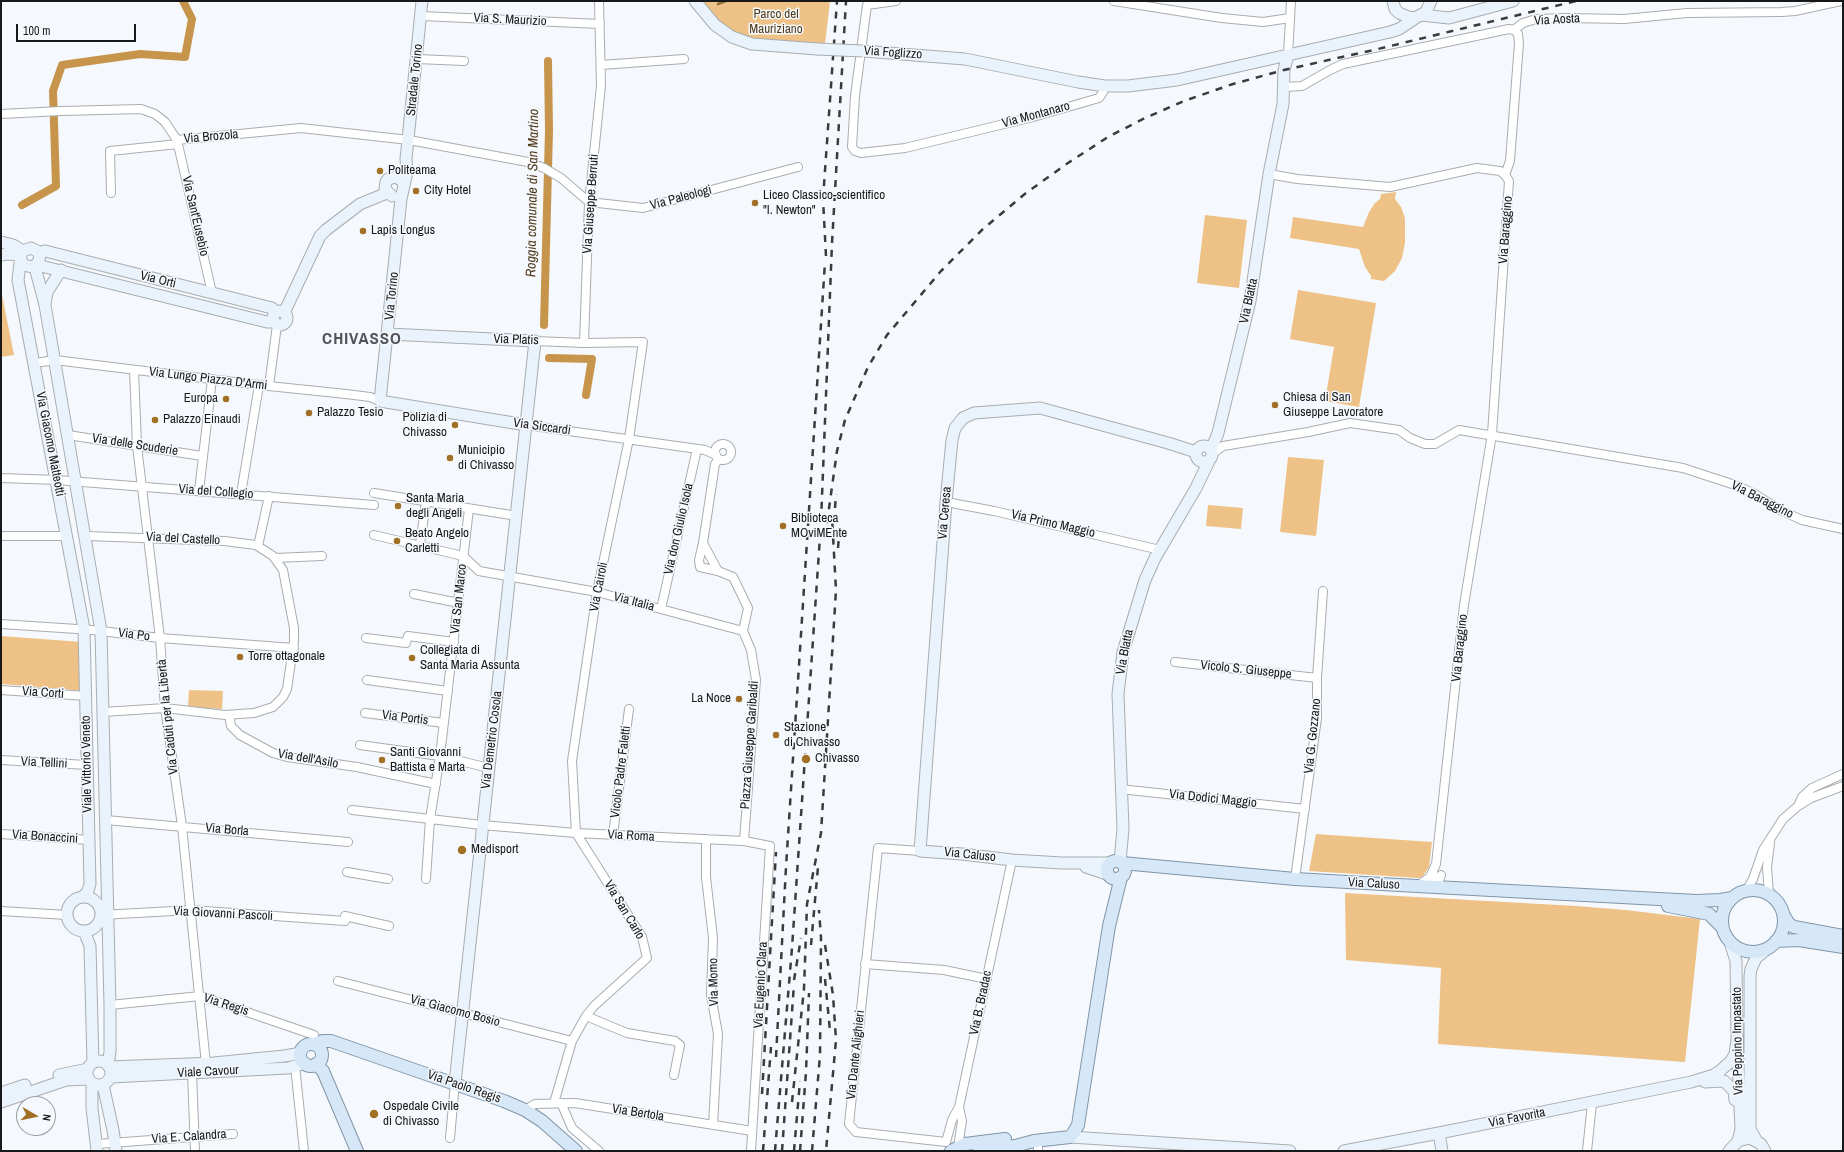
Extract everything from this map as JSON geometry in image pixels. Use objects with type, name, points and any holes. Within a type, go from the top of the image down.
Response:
[{"type":"main road","name":"Stradale Torino","points":[[403,188],[407,172],[406,159],[422,1]]},
{"type":"main road","name":"Via Foglizzo","points":[[695,1],[716,25],[732,37],[752,44],[965,59],[1105,86]]},
{"type":"main road","points":[[1105,86],[1154,84],[1399,29],[1426,12],[1431,1]]},
{"type":"main road","points":[[1431,1],[1434,6],[1443,13],[1460,14]]},
{"type":"main road","points":[[1394,4],[1405,17],[1419,16],[1449,18],[1513,1]]},
{"type":"main road","points":[[1383,33],[1394,23],[1394,4]]},
{"type":"main road","name":"Via Blatta","points":[[1116,870],[1122,829],[1118,694],[1123,652],[1145,580],[1160,550],[1196,488],[1206,453],[1219,425],[1250,302],[1269,174],[1283,104],[1284,70],[1288,55]]},
{"type":"main road","name":"Stradale Torino","points":[[388,184],[406,159]]},
{"type":"main road","points":[[277,318],[320,236],[360,204],[371,191],[400,178],[403,188],[394,196],[388,184]]},
{"type":"main road","name":"Via Torino","points":[[380,400],[403,188]]},
{"type":"main road","points":[[1,242],[13,245],[22,254]]},
{"type":"main road","name":"Via Orti","points":[[1,255],[22,254],[32,248],[39,253],[45,251],[272,308],[277,318],[267,322],[61,270],[36,266],[26,267],[22,254]]},
{"type":"main road","points":[[36,266],[40,258],[39,253]]},
{"type":"main road","name":"Via Giacomo Matteotti","points":[[22,254],[18,280],[35,363],[84,629]]},
{"type":"main road","name":"Via Giacomo Matteotti","points":[[36,266],[45,305],[77,482],[101,631]]},
{"type":"main road","points":[[45,305],[47,292],[61,270]]},
{"type":"main road","name":"Via Platis","points":[[388,334],[535,341]]},
{"type":"main road","name":"Via Demetrio Cosola","points":[[455,1083],[535,341]]},
{"type":"main road","name":"Via Siccardi","points":[[380,400],[526,425]]},
{"type":"main road","name":"Via Ceresa","points":[[920,851],[946,502],[952,440],[955,428],[963,418],[974,413],[1041,408],[1206,453]]},
{"type":"main road","name":"Viale Vittorio Veneto","points":[[83,897],[88,891],[90,884],[84,629]]},
{"type":"main road","name":"Viale Vittorio Veneto","points":[[101,631],[108,897],[104,917]]},
{"type":"main road","name":"Via Caluso","points":[[920,851],[1012,860],[1062,863],[1116,870],[1147,866],[1295,879],[1451,888],[1696,900],[1720,900],[1732,898]]},
{"type":"main road","points":[[1070,1137],[1078,1125],[1109,926],[1116,870]]},
{"type":"main road","points":[[1783,914],[1782,930],[1776,941],[1766,949],[1760,951],[1747,951],[1735,946],[1730,942],[1722,927],[1723,913],[1732,898],[1746,891],[1754,890],[1769,894],[1776,901],[1789,924],[1794,927],[1843,936]]},
{"type":"main road","name":"Via Caluso","points":[[1602,896],[1702,911],[1713,916],[1722,927]]},
{"type":"main road","points":[[104,917],[92,929],[84,931],[74,928],[67,915],[70,905],[78,898],[83,897],[95,901],[104,917],[110,1005],[110,1052],[108,1073],[115,1146]]},
{"type":"main road","points":[[84,931],[90,946],[90,1073],[92,1108],[97,1147]]},
{"type":"main road","points":[[1776,941],[1799,940],[1843,947]]},
{"type":"main road","name":"Via Peppino Impastato","points":[[1730,942],[1736,961],[1737,1040],[1741,1130],[1733,1146]]},
{"type":"main road","name":"Via Peppino Impastato","points":[[1756,1140],[1750,1129],[1750,976],[1751,969],[1756,958],[1766,949]]},
{"type":"main road","points":[[309,1063],[321,1051],[314,1040],[305,1046],[301,1051],[301,1058],[309,1063],[323,1071],[357,1151]]},
{"type":"main road","name":"Via Paolo Regis","points":[[314,1040],[318,1042],[326,1041],[340,1045],[455,1083],[525,1110],[542,1121],[576,1151]]},
{"type":"main road","name":"Via Favorita","points":[[1344,1151],[1439,1134],[1691,1082],[1714,1075],[1730,1062],[1735,1054],[1737,1040]]},
{"type":"main road","points":[[309,1063],[332,1048],[340,1045]]},
{"type":"main road","name":"Viale Cavour","points":[[108,1073],[284,1056],[296,1054],[301,1051]]},
{"type":"main road","points":[[1,1102],[90,1073],[101,1061],[108,1073]]},
{"type":"main road","name":"Viale Cavour","points":[[108,1073],[192,1073],[309,1063]]},
{"type":"main road","points":[[1,1093],[66,1073],[90,1073]]},
{"type":"main road","points":[[90,1073],[95,1085],[108,1073]]},
{"type":"main road","name":"Via Favorita","points":[[1691,1082],[1724,1081],[1734,1091],[1737,1132],[1733,1146]]},
{"type":"main road","points":[[1439,1134],[1442,1151]]},
{"type":"main road","points":[[979,1151],[1036,1144],[1070,1137],[1290,1151]]},
{"type":"main road","points":[[1733,1146],[1750,1138],[1761,1144],[1765,1151]]},
{"type":"main road","points":[[954,1149],[965,1144],[1008,1139],[1036,1144]]},
{"type":"street","name":"Via Giuseppe Berruti","points":[[584,343],[589,202],[601,86],[599,1]]},
{"type":"street","name":"Via Montanaro","points":[[896,1],[867,5],[855,96],[852,147],[855,152],[905,148],[1033,117],[1099,98],[1105,86]]},
{"type":"street","points":[[1114,1],[1222,18],[1264,22],[1290,18]]},
{"type":"street","points":[[1288,55],[1291,1]]},
{"type":"street","name":"Via Aosta","points":[[1284,87],[1302,86],[1343,64],[1509,29],[1514,30],[1523,23],[1536,19],[1624,19],[1687,13],[1782,12],[1795,11],[1841,1]]},
{"type":"street","name":"Via S. Maurizio","points":[[421,16],[600,24]]},
{"type":"street","name":"Via Baraggino","points":[[1437,887],[1434,880],[1434,867],[1464,605],[1492,434],[1509,182],[1505,175],[1510,161],[1519,43],[1518,34],[1514,30]]},
{"type":"street","points":[[601,65],[684,58]]},
{"type":"street","points":[[417,59],[464,61]]},
{"type":"street","name":"Via Brozola","points":[[1,114],[61,110],[142,109],[154,114],[165,122],[177,142],[301,128],[409,140]]},
{"type":"street","points":[[409,140],[528,162],[544,168],[561,178],[589,202]]},
{"type":"street","points":[[111,193],[110,151],[177,142]]},
{"type":"street","name":"Via Sant'Eusebio","points":[[177,142],[212,293]]},
{"type":"street","name":"Via Paleologi","points":[[589,202],[643,208],[798,167]]},
{"type":"street","points":[[1269,174],[1297,179],[1381,187],[1390,187],[1477,168],[1494,169],[1505,175]]},
{"type":"street","points":[[269,386],[277,318]]},
{"type":"street","name":"Via Platis","points":[[535,341],[584,343],[643,342]]},
{"type":"street","name":"Via Cairoli","points":[[576,833],[572,761],[598,592],[629,439],[643,342]]},
{"type":"street","name":"Via Lungo Piazza D'Armi","points":[[35,363],[55,360],[212,380],[358,395],[380,400]]},
{"type":"street","name":"Via Caduti per la Libertà","points":[[134,370],[136,446],[160,638],[165,708],[182,826],[206,1064]]},
{"type":"street","points":[[199,491],[212,380]]},
{"type":"street","points":[[241,494],[259,385]]},
{"type":"street","name":"Via Baraggino","points":[[1206,453],[1224,446],[1308,432],[1350,423],[1399,430],[1410,438],[1425,444],[1435,444],[1459,430],[1492,434],[1683,468],[1735,485],[1753,493],[1780,510],[1802,520],[1843,529]]},
{"type":"street","name":"Via Siccardi","points":[[526,425],[701,449],[717,454],[703,543]]},
{"type":"street","name":"Via delle Scuderie","points":[[68,435],[202,456]]},
{"type":"street","name":"Via don Giulio Isola","points":[[661,609],[701,449]]},
{"type":"street","name":"Via del Collegio","points":[[1,478],[57,480],[374,504]]},
{"type":"street","points":[[374,493],[517,516]]},
{"type":"street","points":[[258,546],[269,496]]},
{"type":"street","points":[[420,544],[426,502]]},
{"type":"street","name":"Via Primo Maggio","points":[[946,502],[994,511],[1160,550]]},
{"type":"street","name":"Via San Marco","points":[[426,879],[430,819],[440,756],[469,509]]},
{"type":"street","points":[[374,535],[420,544],[463,556]]},
{"type":"street","points":[[1,536],[67,536]]},
{"type":"street","name":"Via del Castello","points":[[86,536],[147,537],[224,541],[258,546],[266,550],[275,558]]},
{"type":"street","points":[[703,543],[718,571]]},
{"type":"street","points":[[703,543],[699,560],[700,566],[733,577],[748,608],[744,631]]},
{"type":"street","points":[[275,558],[322,556]]},
{"type":"street","name":"Via Italia","points":[[463,556],[479,571],[510,578],[598,592],[744,631]]},
{"type":"street","points":[[103,712],[165,708],[229,714],[254,713],[268,709],[278,703],[287,689],[294,648],[294,628],[283,570],[275,558]]},
{"type":"street","name":"Via G. Gozzano","points":[[1295,879],[1317,718],[1317,678],[1323,591]]},
{"type":"street","points":[[414,594],[459,603]]},
{"type":"street","name":"Via Po","points":[[1,624],[84,629],[160,638],[294,648]]},
{"type":"street","name":"Piazza Giuseppe Garibaldi","points":[[744,631],[751,650],[756,680],[744,841]]},
{"type":"street","points":[[366,638],[406,643],[408,636],[454,642]]},
{"type":"street","name":"Vicolo S. Giuseppe","points":[[1175,662],[1317,678]]},
{"type":"street","points":[[367,680],[448,691]]},
{"type":"street","name":"Via Corti","points":[[1,690],[86,696]]},
{"type":"street","name":"Vicolo Padre Faletti","points":[[613,835],[629,709]]},
{"type":"street","name":"Via Portis","points":[[365,712],[444,723]]},
{"type":"street","name":"Via dell'Asilo","points":[[229,714],[231,726],[240,735],[273,753],[287,757],[357,767],[436,784]]},
{"type":"street","points":[[360,745],[440,756],[488,768]]},
{"type":"street","name":"Via Tellini","points":[[1,760],[87,765]]},
{"type":"street","points":[[1798,806],[1802,797],[1812,788],[1843,774]]},
{"type":"street","points":[[1746,891],[1753,879],[1764,850],[1783,819],[1798,806],[1823,793],[1843,786]]},
{"type":"street","name":"Via Dodici Maggio","points":[[1120,789],[1305,809]]},
{"type":"street","points":[[352,810],[482,825]]},
{"type":"street","name":"Via Borla","points":[[106,820],[348,842]]},
{"type":"street","name":"Via Roma","points":[[482,825],[576,833],[744,841]]},
{"type":"street","name":"Via San Carlo","points":[[558,1103],[572,1041],[586,1016],[594,1006],[647,958],[642,937],[576,833]]},
{"type":"street","name":"Via Bonaccini","points":[[1,834],[89,840]]},
{"type":"street","points":[[1769,894],[1767,867],[1772,835]]},
{"type":"street","name":"Via Momo","points":[[706,839],[706,877],[714,938],[711,995],[718,1034],[712,1125]]},
{"type":"street","name":"Via Eugenio Clara","points":[[744,841],[767,845],[770,850],[751,1151]]},
{"type":"street","name":"Via Caluso","points":[[878,848],[920,851]]},
{"type":"street","name":"Via Dante Alighieri","points":[[878,848],[849,1124],[856,1132],[946,1142],[952,1120],[959,1107]]},
{"type":"street","name":"Via B. Bradac","points":[[954,1149],[962,1121],[959,1107],[1012,860]]},
{"type":"street","points":[[1417,886],[1430,877],[1434,867],[1451,888]]},
{"type":"street","points":[[347,872],[388,879]]},
{"type":"street","points":[[1437,887],[1441,875]]},
{"type":"street","name":"Via Giovanni Pascoli","points":[[104,917],[191,910],[345,918],[389,926]]},
{"type":"street","points":[[1,911],[67,915]]},
{"type":"street","points":[[865,964],[944,970],[987,979]]},
{"type":"street","name":"Via Giacomo Bosio","points":[[338,981],[572,1041]]},
{"type":"street","name":"Via Regis","points":[[110,1005],[200,996],[314,1040]]},
{"type":"street","points":[[586,1016],[627,1033],[675,1041],[680,1045],[674,1075]]},
{"type":"street","points":[[304,1151],[309,1063]]},
{"type":"street","points":[[192,1073],[195,1151]]},
{"type":"street","name":"Via Demetrio Cosola","points":[[450,1138],[455,1083]]},
{"type":"street","points":[[558,1103],[572,1128],[599,1151]]},
{"type":"street","name":"Via Bertola","points":[[525,1110],[535,1104],[575,1103],[752,1131]]},
{"type":"street","points":[[1587,1151],[1592,1103]]},
{"type":"street","name":"Via E. Calandra","points":[[97,1147],[194,1136],[233,1134]]},
{"type":"green space","name":"Parco del Mauriziano","points":[[702,1],[830,1],[825,44],[760,43],[727,30]]},
{"type":"green space","points":[[1396,192],[1395,199],[1401,207],[1405,218],[1405,243],[1402,258],[1395,271],[1384,281],[1371,279],[1359,249],[1290,238],[1293,217],[1363,227],[1369,212],[1375,203],[1380,199],[1381,194]]},
{"type":"green space","points":[[1205,215],[1247,220],[1239,288],[1197,283]]},
{"type":"green space","points":[[1,290],[14,355],[1,357]]},
{"type":"green space","points":[[1298,290],[1376,303],[1359,407],[1325,401],[1334,347],[1290,339]]},
{"type":"green space","points":[[1288,457],[1324,460],[1316,536],[1280,532]]},
{"type":"green space","points":[[1208,505],[1243,508],[1241,529],[1206,526]]},
{"type":"green space","points":[[1,636],[82,642],[85,691],[1,684]]},
{"type":"green space","points":[[189,690],[223,691],[222,709],[188,707]]},
{"type":"green space","points":[[1316,834],[1432,842],[1429,867],[1423,876],[1419,878],[1309,871]]},
{"type":"green space","points":[[1345,893],[1576,906],[1626,910],[1700,919],[1685,1062],[1438,1044],[1441,968],[1346,960]]},
{"type":"waterway","points":[[22,205],[56,186],[53,91],[62,65],[140,54],[185,57],[192,19],[183,1]]},
{"type":"waterway","name":"Roggia comunale di San Martino","points":[[718,4],[726,1]]},
{"type":"waterway","name":"Roggia comunale di San Martino","points":[[544,325],[549,130],[548,61]]},
{"type":"waterway","name":"Roggia comunale di San Martino","points":[[549,358],[592,359],[586,395]]},
{"type":"railway","points":[[826,256],[823,199],[837,1]]},
{"type":"railway","points":[[775,1151],[792,948],[821,522],[832,243],[846,1]]},
{"type":"railway","points":[[825,537],[837,451],[845,420],[868,367],[887,335],[941,271],[983,229],[1026,193],[1068,163],[1108,137],[1145,118],[1184,101],[1233,84],[1284,70],[1576,1]]},
{"type":"railway","points":[[776,1057],[786,867],[825,262]]},
{"type":"railway","points":[[834,522],[836,494]]},
{"type":"railway","points":[[792,1102],[804,989],[807,904],[821,833],[836,590],[832,517]]},
{"type":"railway","points":[[838,548],[840,524]]},
{"type":"railway","points":[[762,1094],[776,852]]},
{"type":"railway","points":[[811,945],[818,867]]},
{"type":"railway","points":[[812,1151],[820,1055],[821,938],[819,910]]},
{"type":"railway","points":[[794,980],[801,938]]},
{"type":"railway","points":[[825,945],[833,995],[836,1040],[826,1151]]},
{"type":"railway","points":[[825,979],[830,1031]]},
{"type":"railway","points":[[782,1151],[794,984]]},
{"type":"railway","points":[[800,1151],[806,1072],[809,993]]},
{"type":"railway","points":[[763,1151],[771,1047]]},
{"type":"railway","points":[[794,1151],[800,1081]]},
{"type":"place","name":"Politeama","points":[[380,171]]},
{"type":"place","name":"City Hotel","points":[[416,191]]},
{"type":"place","name":"Liceo Classico-scientifico \"I. Newton\"","points":[[755,203]]},
{"type":"place","name":"Lapis Longus","points":[[363,231]]},
{"type":"place","name":"Europa","points":[[226,399]]},
{"type":"place","name":"Chiesa di San Giuseppe Lavoratore","points":[[1275,405]]},
{"type":"place","name":"Palazzo Tesio","points":[[309,413]]},
{"type":"place","name":"Palazzo Einaudi","points":[[155,420]]},
{"type":"place","name":"Polizia di Chivasso","points":[[455,425]]},
{"type":"place","name":"Municipio di Chivasso","points":[[450,458]]},
{"type":"place","name":"Santa Maria degli Angeli","points":[[398,506]]},
{"type":"place","name":"Biblioteca MOviMEnte","points":[[783,526]]},
{"type":"place","name":"Beato Angelo Carletti","points":[[397,541]]},
{"type":"place","name":"Torre ottagonale","points":[[240,657]]},
{"type":"place","name":"Collegiata di Santa Maria Assunta","points":[[412,658]]},
{"type":"place","name":"La Noce","points":[[739,699]]},
{"type":"place","name":"Stazione di Chivasso","points":[[776,735]]},
{"type":"place","name":"Chivasso","points":[[806,759]]},
{"type":"place","name":"Santi Giovanni Battista e Marta","points":[[382,760]]},
{"type":"place","name":"Medisport","points":[[462,850]]},
{"type":"place","name":"Ospedale Civile di Chivasso","points":[[374,1114]]},
{"type":"district","name":"CHIVASSO","points":[[362,339]]}]
